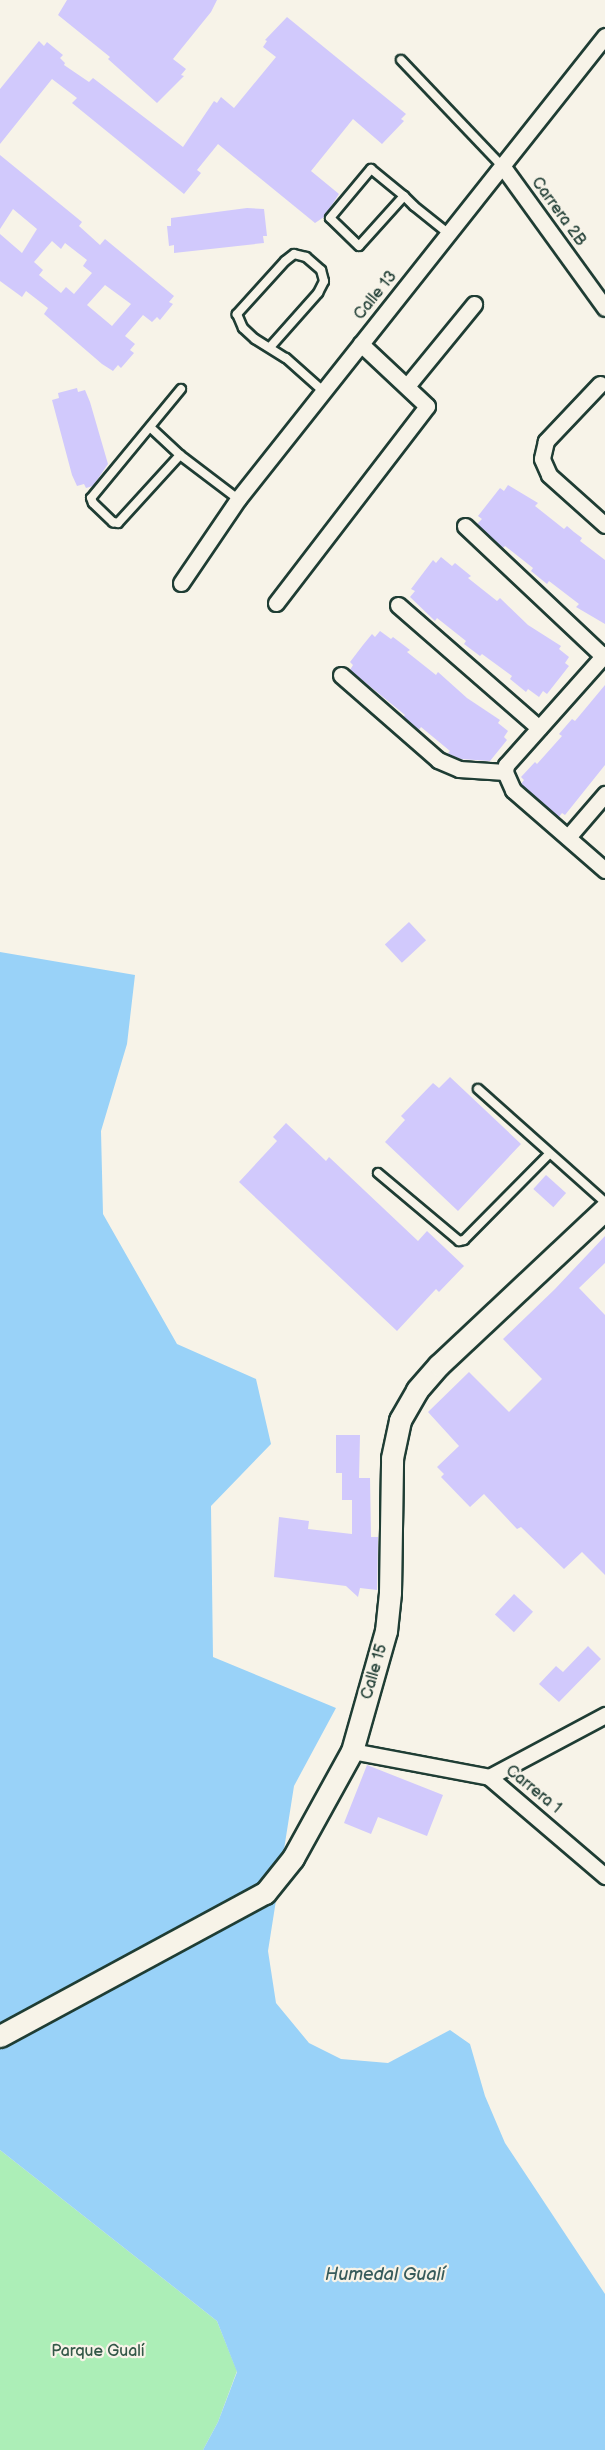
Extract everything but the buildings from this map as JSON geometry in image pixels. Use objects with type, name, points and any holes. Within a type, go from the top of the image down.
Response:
[{"type":"street","name":"Calle 13","points":[[181,583],[238,499],[605,36]]},
{"type":"street","name":"Carrera 2B","points":[[503,166],[603,300]]},
{"type":"street","points":[[407,386],[474,304]]},
{"type":"street","points":[[276,603],[427,406],[361,344]]},
{"type":"street","points":[[600,384],[546,441],[542,459],[549,475],[605,525]]},
{"type":"street","points":[[465,526],[604,655],[506,765],[505,772],[513,790],[605,870]]},
{"type":"street","points":[[398,605],[539,728]]},
{"type":"street","points":[[341,675],[438,760],[459,769],[505,772]]},
{"type":"street","points":[[568,837],[605,794]]},
{"type":"street","name":"Calle 15","points":[[0,2036],[265,1893],[293,1858],[352,1751],[386,1631],[390,1592],[392,1458],[400,1420],[417,1390],[439,1365],[605,1209]]},
{"type":"street","points":[[489,1777],[605,1714]]},
{"type":"street","name":"Carrera 1","points":[[352,1751],[489,1777],[605,1876]]},
{"type":"lane","points":[[401,60],[503,166]]},
{"type":"lane","points":[[404,196],[360,246],[330,218],[371,169],[404,196],[449,234]]},
{"type":"lane","points":[[271,346],[318,293],[324,281],[321,270],[306,257],[294,254],[285,261],[237,314],[243,328],[255,339],[271,346],[323,391]]},
{"type":"lane","points":[[180,455],[118,523],[113,522],[96,507],[91,498],[181,389]]},
{"type":"lane","points":[[151,428],[180,455],[238,499]]},
{"type":"lane","points":[[478,1089],[605,1202]]},
{"type":"lane","points":[[378,1173],[459,1240],[464,1240],[549,1154]]},
{"type":"green space","name":"Parque Gualí","points":[[0,2150],[217,2321],[237,2371],[218,2422],[203,2450],[0,2450]]},
{"type":"water","name":"Humedal Gualí","points":[[0,952],[135,975],[127,1044],[101,1131],[103,1214],[177,1344],[256,1379],[271,1444],[211,1506],[213,1657],[336,1708],[294,1786],[268,1951],[276,2003],[309,2043],[341,2059],[388,2063],[450,2030],[470,2044],[485,2096],[505,2143],[605,2294],[605,2450],[203,2450],[218,2422],[237,2372],[217,2321],[0,2150]]}]
